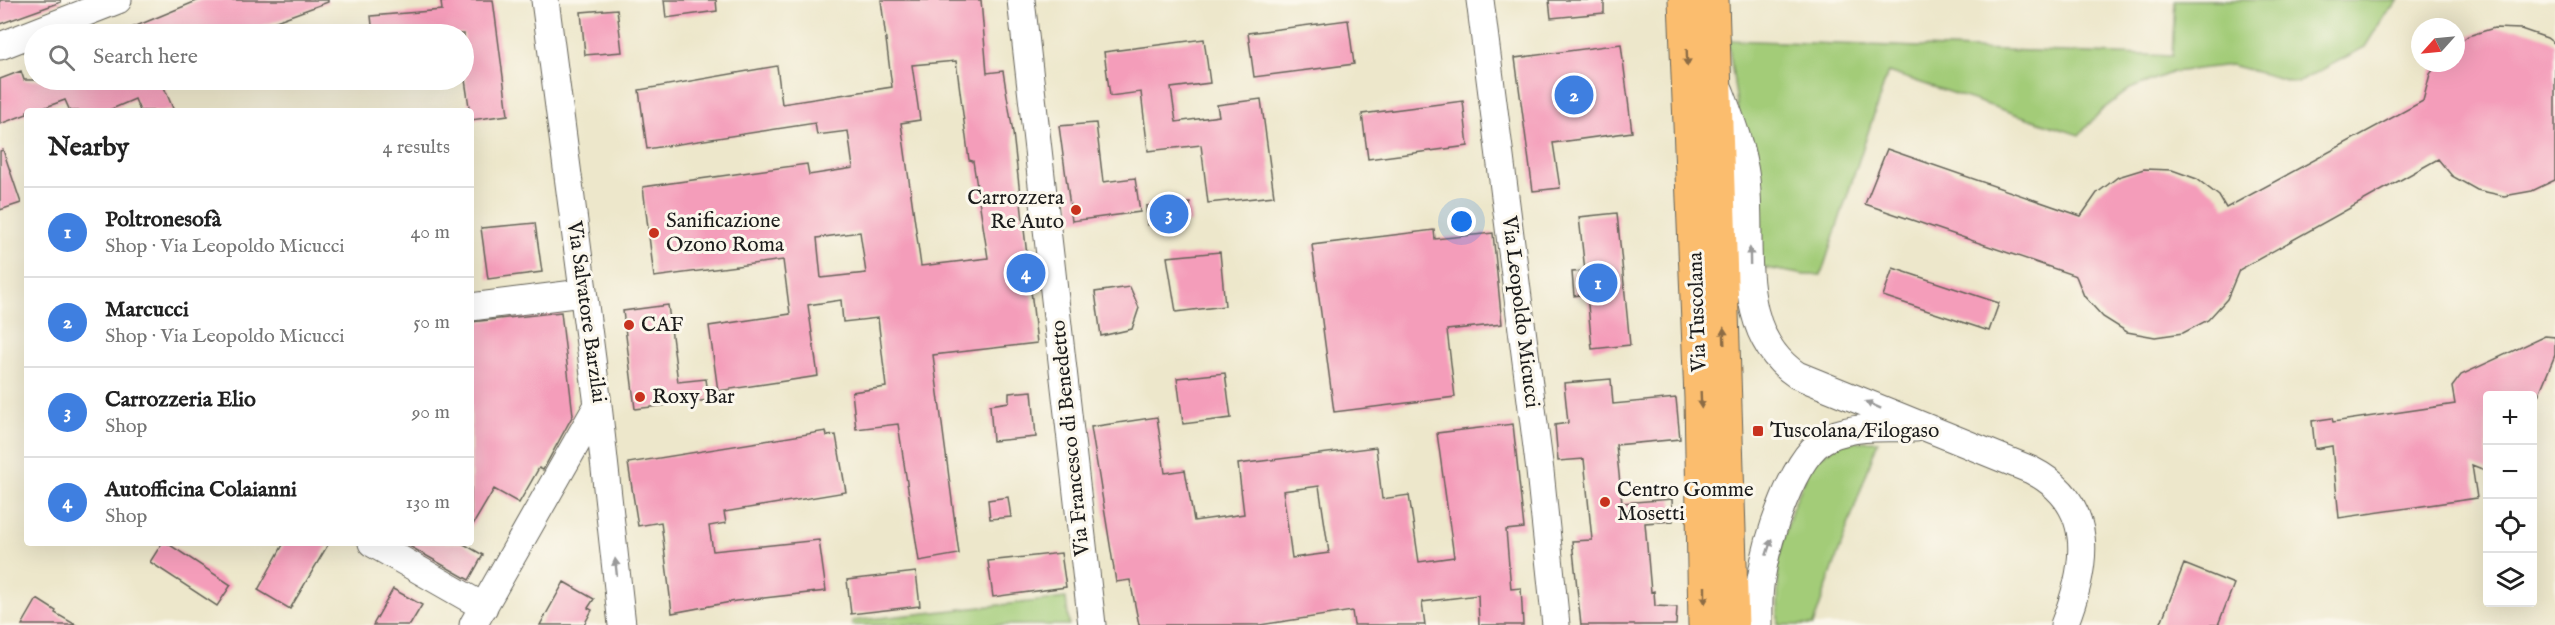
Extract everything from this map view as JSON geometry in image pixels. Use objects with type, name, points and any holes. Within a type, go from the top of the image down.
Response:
[{"type":"main road","name":"Via Tuscolana","points":[[1685,0],[1701,398],[1705,625]]},
{"type":"main road","name":"Via Tuscolana","points":[[1712,0],[1732,625]]},
{"type":"street","points":[[56,24],[118,0]]},
{"type":"street","name":"Via Salvatore Barzilai","points":[[545,0],[598,405],[622,625]]},
{"type":"street","name":"Via Francesco di Benedetto","points":[[1021,0],[1092,625]]},
{"type":"street","name":"Via Leopoldo Micucci","points":[[1480,0],[1540,471],[1556,625]]},
{"type":"street","points":[[0,46],[24,37]]},
{"type":"street","points":[[1715,79],[1743,160],[1748,208],[1751,297],[1758,324],[1768,347],[1777,359],[1797,375],[2042,475],[2064,497],[2080,528],[2084,554],[2080,579],[2064,625]]},
{"type":"street","points":[[474,307],[582,293]]},
{"type":"street","points":[[376,546],[478,616],[598,405]]},
{"type":"street","points":[[1759,625],[1760,579],[1765,561],[1790,485],[1809,452],[1823,440],[1850,430],[1926,429]]},
{"type":"green space","points":[[2175,0],[2399,0],[2386,13],[2365,47],[2297,83],[2231,65],[2173,72],[2130,89],[2102,110],[2079,135],[1888,72],[1821,275],[1805,275],[1760,267],[1728,40],[2172,56]]},
{"type":"green space","points":[[1878,441],[1813,625],[1778,625],[1778,559],[1792,509],[1812,462],[1842,442]]},
{"type":"green space","points":[[1066,598],[1069,625],[852,625],[852,621]]},
{"type":"building","points":[[0,0],[60,0],[61,2],[0,24]]},
{"type":"building","points":[[199,0],[328,0],[328,2],[268,24],[141,24]]},
{"type":"building","points":[[493,0],[508,115],[474,120],[474,108],[469,108],[467,90],[474,90],[474,24],[372,24],[371,16],[442,10],[441,2]]},
{"type":"building","points":[[664,0],[716,0],[717,11],[666,18]]},
{"type":"building","points":[[881,0],[981,0],[987,73],[1003,71],[1013,133],[1037,343],[933,355],[959,554],[919,561],[898,424],[856,429],[852,392],[886,387],[878,318],[843,322],[841,300],[808,305],[818,376],[718,391],[709,326],[790,314],[783,260],[654,277],[643,187],[807,164],[809,175],[853,168],[848,131],[817,135],[815,123],[647,149],[639,90],[777,66],[782,104],[892,87]],"holes":[[[956,61],[969,160],[973,161],[988,258],[921,266],[901,123],[920,120],[912,65]],[[860,232],[866,273],[821,278],[817,238]]]},
{"type":"building","points":[[1549,0],[1604,0],[1604,13],[1551,18]]},
{"type":"building","points":[[617,9],[622,52],[585,55],[581,12]]},
{"type":"building","points":[[1348,20],[1354,64],[1254,77],[1248,33]]},
{"type":"building","points":[[2494,28],[2521,29],[2547,38],[2555,44],[2555,180],[2532,191],[2504,196],[2477,190],[2452,176],[2438,159],[2239,270],[2227,299],[2208,320],[2183,333],[2155,337],[2127,332],[2103,317],[2084,296],[2076,276],[1865,204],[1887,149],[2081,216],[2097,193],[2118,177],[2144,169],[2172,170],[2197,179],[2219,196],[2226,208],[2423,101],[2431,72],[2465,72],[2465,38]]},
{"type":"building","points":[[1204,39],[1210,83],[1171,88],[1176,122],[1219,116],[1217,105],[1261,99],[1274,196],[1208,203],[1201,145],[1148,151],[1141,92],[1110,96],[1104,52]]},
{"type":"building","points":[[1621,44],[1632,132],[1553,143],[1560,188],[1533,191],[1515,58]]},
{"type":"building","points":[[21,71],[24,90],[165,90],[173,108],[139,108],[135,99],[114,108],[69,108],[65,100],[43,108],[24,108],[24,115],[0,124],[0,79]]},
{"type":"building","points":[[1463,101],[1468,146],[1368,159],[1362,114]]},
{"type":"building","points":[[1096,123],[1103,182],[1135,178],[1140,212],[1072,221],[1059,126]]},
{"type":"building","points":[[3,150],[21,203],[0,210],[0,151]]},
{"type":"building","points":[[1190,203],[1191,222],[1147,225],[1146,206]]},
{"type":"building","points":[[1617,213],[1630,345],[1592,349],[1587,294],[1574,296],[1572,272],[1585,271],[1579,217]]},
{"type":"building","points":[[535,223],[542,272],[488,279],[481,228]]},
{"type":"building","points":[[1434,230],[1435,239],[1493,233],[1502,324],[1447,330],[1455,397],[1334,412],[1312,245]]},
{"type":"building","points":[[1220,252],[1225,306],[1176,312],[1167,257]]},
{"type":"building","points":[[1893,268],[1999,303],[1989,331],[1883,296]]},
{"type":"building","points":[[1130,287],[1139,308],[1132,329],[1101,336],[1095,292]]},
{"type":"building","points":[[668,305],[678,382],[706,379],[709,400],[635,409],[623,311]]},
{"type":"building","points":[[561,312],[573,415],[543,470],[539,468],[519,503],[494,489],[474,523],[474,322]]},
{"type":"building","points":[[2545,336],[2555,337],[2555,355],[2538,396],[2537,391],[2483,391],[2483,469],[2472,465],[2477,498],[2339,518],[2332,446],[2315,449],[2312,421],[2332,418],[2333,422],[2455,404],[2452,387],[2461,375]]},
{"type":"building","points":[[1225,373],[1231,418],[1183,424],[1177,378]]},
{"type":"building","points":[[1611,379],[1613,404],[1676,398],[1680,439],[1616,445],[1622,503],[1672,499],[1673,521],[1645,523],[1651,592],[1654,591],[1655,606],[1677,607],[1676,625],[1581,625],[1572,541],[1592,540],[1584,459],[1558,461],[1555,425],[1568,423],[1564,383]]},
{"type":"building","points":[[1032,391],[1036,437],[993,441],[990,405],[1009,402],[1009,393]]},
{"type":"building","points":[[1157,417],[1165,473],[1185,470],[1194,521],[1244,514],[1238,464],[1376,447],[1382,499],[1409,495],[1419,562],[1454,557],[1437,433],[1513,424],[1524,528],[1506,530],[1511,589],[1521,588],[1523,625],[1479,625],[1478,595],[1422,602],[1425,625],[1354,625],[1352,611],[1260,625],[1139,625],[1130,580],[1116,582],[1091,427]],"holes":[[[1319,486],[1329,553],[1292,558],[1283,491]]]},
{"type":"building","points":[[826,431],[827,436],[836,435],[846,492],[724,512],[726,523],[709,526],[713,551],[819,540],[826,591],[736,601],[672,613],[661,522],[638,526],[628,463]]},
{"type":"building","points":[[1008,497],[1011,517],[990,519],[988,500]]},
{"type":"building","points":[[160,546],[172,546],[231,585],[217,606],[150,562]]},
{"type":"building","points":[[282,546],[327,546],[290,609],[258,590]]},
{"type":"building","points":[[409,546],[467,546],[483,555],[469,580]]},
{"type":"building","points":[[1061,553],[1066,587],[993,597],[988,561]]},
{"type":"building","points":[[2184,564],[2234,584],[2218,625],[2160,625]]},
{"type":"building","points":[[916,572],[920,606],[851,614],[847,580]]},
{"type":"building","points":[[564,582],[594,599],[588,608],[592,610],[584,625],[540,625]]},
{"type":"building","points":[[393,589],[422,605],[410,625],[373,625]]},
{"type":"building","points":[[37,599],[56,611],[55,613],[76,625],[22,625]]},
{"type":"place","name":"Marcucci","points":[[1574,95]]},
{"type":"place","name":"Carrozzera Re Auto","points":[[1076,210]]},
{"type":"place","name":"Carrozzeria Elio","points":[[1169,214]]},
{"type":"place","name":"Sanificazione Ozono Roma","points":[[654,233]]},
{"type":"place","name":"Autofficina Colaianni","points":[[1026,273]]},
{"type":"place","name":"Poltronesofà","points":[[1598,283]]},
{"type":"place","name":"CAF","points":[[629,325]]},
{"type":"place","name":"Roxy Bar","points":[[640,397]]},
{"type":"place","name":"Tuscolana/Filogaso","points":[[1758,431]]},
{"type":"place","name":"Centro Gomme Mosetti","points":[[1605,502]]}]
